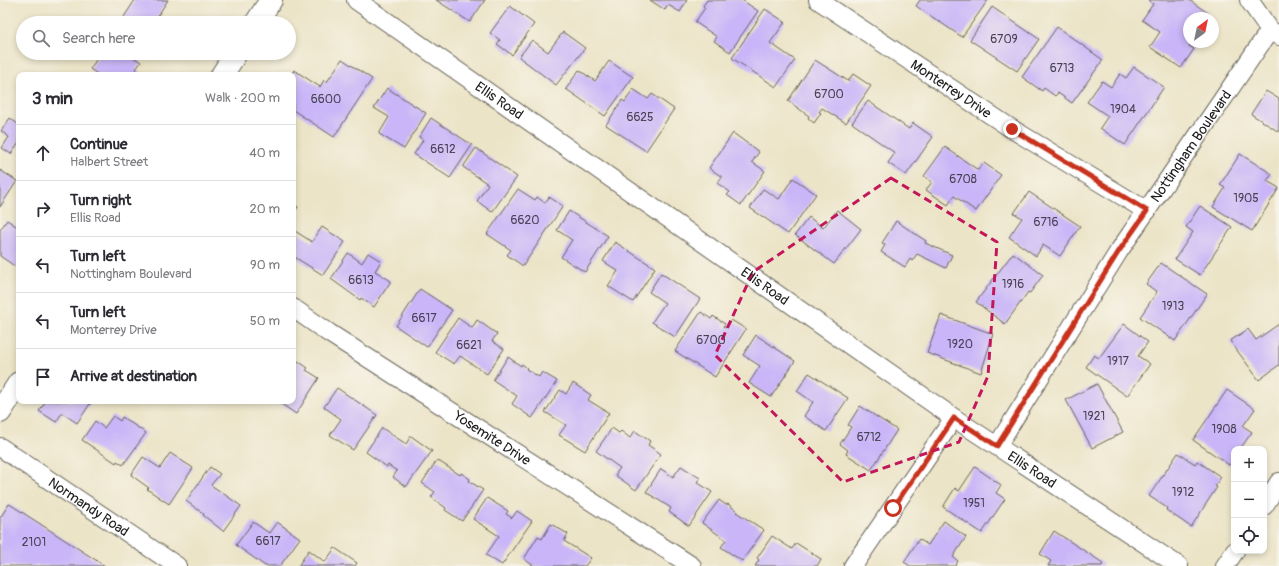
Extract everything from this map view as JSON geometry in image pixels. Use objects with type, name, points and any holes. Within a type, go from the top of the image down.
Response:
[{"type":"street","points":[[261,16],[271,0]]},
{"type":"street","name":"Ellis Road","points":[[356,0],[954,418],[997,446],[1159,561],[1179,566]]},
{"type":"street","name":"Monterrey Drive","points":[[818,0],[1012,129],[1147,211]]},
{"type":"street","points":[[1249,0],[1274,33]]},
{"type":"street","name":"Nottingham Boulevard","points":[[997,446],[1119,251],[1274,33]]},
{"type":"street","points":[[224,72],[232,60]]},
{"type":"street","name":"Yosemite Drive","points":[[296,310],[329,333],[692,566]]},
{"type":"street","points":[[0,412],[16,388]]},
{"type":"street","points":[[854,566],[954,418]]},
{"type":"street","name":"Normandy Road","points":[[0,447],[177,566]]},
{"type":"street","points":[[1267,501],[1279,482]]},
{"type":"street","points":[[1225,566],[1233,554]]},
{"type":"highlighted area","points":[[891,178],[997,242],[988,376],[959,442],[843,482],[715,355],[753,272]]},
{"type":"building","points":[[135,0],[168,0],[158,16],[125,16]]},
{"type":"building","points":[[436,0],[485,0],[470,22]]},
{"type":"building","points":[[650,0],[687,0],[680,12],[668,5],[665,10]]},
{"type":"building","points":[[707,0],[742,0],[758,11],[730,52],[714,41],[717,37],[695,22],[705,8],[703,6]]},
{"type":"building","points":[[920,0],[988,0],[962,37],[916,6]]},
{"type":"building","points":[[1148,0],[1189,0],[1207,12],[1183,12],[1183,48],[1194,49],[1181,68],[1150,47],[1160,32],[1142,20],[1153,4]]},
{"type":"building","points":[[510,6],[534,24],[512,55],[497,44],[500,40],[490,33]]},
{"type":"building","points":[[992,7],[1039,39],[1017,71],[970,40]]},
{"type":"building","points":[[765,9],[785,22],[770,43],[795,60],[776,87],[732,58]]},
{"type":"building","points":[[1057,27],[1103,60],[1072,103],[1058,93],[1055,96],[1044,88],[1042,91],[1022,77]]},
{"type":"building","points":[[563,32],[585,48],[556,85],[519,57],[532,40],[548,52]]},
{"type":"building","points":[[342,59],[372,79],[334,137],[296,112],[296,72],[293,72],[294,70],[320,87],[324,80],[327,82]]},
{"type":"building","points":[[96,60],[138,60],[141,62],[136,69],[140,72],[94,72],[90,69]]},
{"type":"building","points":[[815,60],[848,81],[853,74],[871,86],[846,123],[822,108],[819,112],[821,113],[814,123],[808,118],[809,116],[788,101]]},
{"type":"building","points":[[609,61],[633,77],[605,116],[566,89],[579,70],[595,81]]},
{"type":"building","points":[[1134,67],[1164,87],[1125,145],[1100,128],[1108,116],[1087,102],[1102,81],[1111,87],[1120,74],[1126,78]]},
{"type":"building","points":[[387,88],[426,113],[404,149],[379,134],[389,117],[374,108]]},
{"type":"building","points":[[633,89],[648,99],[652,94],[674,109],[646,151],[606,125],[622,100],[625,102]]},
{"type":"building","points":[[1266,91],[1279,99],[1279,132],[1251,114]]},
{"type":"building","points":[[868,101],[909,129],[913,123],[933,137],[906,175],[888,163],[895,153],[852,123]]},
{"type":"building","points":[[10,118],[16,123],[16,147],[11,154],[2,148],[9,137],[1,131]]},
{"type":"building","points":[[431,118],[472,145],[450,178],[414,154],[423,140],[419,137]]},
{"type":"building","points":[[733,133],[759,152],[752,162],[765,171],[741,205],[727,195],[730,192],[717,183],[722,177],[709,168]]},
{"type":"building","points":[[945,147],[978,170],[984,163],[1001,175],[976,211],[954,196],[948,205],[926,190],[932,182],[924,176]]},
{"type":"building","points":[[476,148],[517,177],[492,212],[477,201],[488,184],[463,167]]},
{"type":"building","points":[[1240,154],[1272,174],[1267,181],[1279,188],[1252,231],[1213,207],[1225,188],[1220,185]]},
{"type":"building","points":[[0,170],[16,180],[16,183],[0,207]]},
{"type":"building","points":[[793,178],[816,194],[788,234],[750,208],[763,189],[779,199]]},
{"type":"building","points":[[518,189],[535,200],[537,197],[545,203],[549,197],[563,206],[523,266],[507,255],[511,250],[487,234]]},
{"type":"building","points":[[1029,192],[1080,226],[1060,256],[1043,245],[1036,256],[1009,237],[1022,218],[1014,213]]},
{"type":"building","points":[[1200,206],[1232,227],[1200,275],[1175,259],[1193,232],[1186,227]]},
{"type":"building","points":[[837,210],[861,229],[834,264],[795,235],[809,217],[823,228]]},
{"type":"building","points":[[569,211],[608,236],[585,272],[561,257],[572,240],[557,230]]},
{"type":"building","points":[[7,220],[16,226],[16,267],[0,256],[0,230]]},
{"type":"building","points":[[896,221],[926,241],[925,243],[952,255],[946,268],[917,254],[912,261],[910,259],[905,267],[881,252],[885,245],[882,243]]},
{"type":"building","points":[[322,227],[345,242],[323,275],[296,258],[296,232],[312,242]]},
{"type":"building","points":[[615,242],[655,268],[633,302],[608,286],[618,271],[603,261]]},
{"type":"building","points":[[348,253],[362,263],[368,253],[381,261],[375,271],[391,281],[374,307],[361,298],[360,300],[331,279]]},
{"type":"building","points":[[1013,253],[1043,275],[1030,293],[1028,292],[1005,324],[976,302]]},
{"type":"building","points":[[1161,263],[1207,294],[1175,341],[1140,317],[1157,292],[1146,284]]},
{"type":"building","points":[[661,273],[700,299],[675,337],[652,322],[665,303],[649,292]]},
{"type":"building","points":[[420,289],[452,310],[427,347],[396,326]]},
{"type":"building","points":[[701,312],[711,319],[713,316],[725,324],[723,326],[726,328],[731,320],[746,329],[715,377],[675,351]]},
{"type":"building","points":[[941,315],[993,334],[981,373],[927,353]]},
{"type":"building","points":[[458,318],[472,328],[477,320],[497,334],[492,341],[504,349],[487,374],[460,356],[454,364],[435,352]]},
{"type":"building","points":[[1124,324],[1148,342],[1138,356],[1150,364],[1127,396],[1086,367],[1094,355],[1099,358]]},
{"type":"building","points":[[1279,324],[1279,365],[1259,380],[1230,341],[1248,329],[1256,340]]},
{"type":"building","points":[[756,335],[795,361],[771,397],[749,383],[760,366],[743,355]]},
{"type":"building","points":[[508,357],[521,366],[522,364],[527,368],[526,369],[539,377],[542,372],[557,381],[532,418],[512,404],[517,396],[493,380]]},
{"type":"building","points":[[298,361],[308,368],[306,370],[319,378],[296,414],[281,404],[296,404],[296,363]]},
{"type":"building","points":[[809,373],[848,398],[826,431],[804,416],[813,402],[797,391]]},
{"type":"building","points":[[573,383],[591,395],[588,400],[609,413],[585,451],[559,435],[566,425],[545,412],[560,390],[566,394]]},
{"type":"building","points":[[1097,384],[1123,432],[1092,448],[1066,400]]},
{"type":"building","points":[[337,388],[377,415],[353,450],[330,435],[341,419],[324,407]]},
{"type":"building","points":[[1227,390],[1255,409],[1243,426],[1252,432],[1242,446],[1231,446],[1231,463],[1229,465],[1193,440]]},
{"type":"building","points":[[44,404],[90,404],[77,423],[62,413],[56,422],[39,411]]},
{"type":"building","points":[[860,406],[897,430],[871,470],[846,454],[848,450],[840,444],[851,427],[848,425]]},
{"type":"building","points":[[113,416],[120,421],[122,417],[146,433],[123,465],[117,461],[116,463],[82,440],[95,421],[104,428]]},
{"type":"building","points":[[382,428],[406,444],[411,436],[432,451],[406,487],[393,477],[397,471],[388,465],[387,467],[366,452]]},
{"type":"building","points":[[612,428],[619,433],[621,431],[630,438],[635,431],[650,441],[648,445],[661,454],[636,490],[615,475],[620,468],[596,451]]},
{"type":"building","points":[[170,453],[193,468],[169,504],[147,489],[149,488],[131,475],[143,457],[160,468]]},
{"type":"building","points":[[1178,453],[1195,464],[1197,461],[1221,477],[1215,486],[1217,487],[1191,527],[1149,496]]},
{"type":"building","points":[[437,460],[460,475],[461,473],[470,479],[469,481],[483,490],[462,521],[445,510],[446,508],[431,497],[435,492],[422,483]]},
{"type":"building","points":[[681,466],[700,478],[697,482],[712,492],[689,526],[669,512],[671,508],[646,492],[661,469],[673,477]]},
{"type":"building","points":[[210,467],[220,474],[211,485],[241,506],[223,531],[203,515],[204,514],[186,501]]},
{"type":"building","points":[[975,467],[1001,485],[996,493],[1005,499],[982,533],[943,507],[955,488],[959,491]]},
{"type":"building","points":[[487,498],[508,511],[506,514],[512,518],[517,511],[532,521],[502,565],[486,555],[499,536],[473,519]]},
{"type":"building","points":[[719,500],[726,505],[728,504],[737,511],[736,512],[764,530],[742,561],[721,547],[726,540],[702,523]]},
{"type":"building","points":[[9,504],[105,566],[0,566],[0,518]]},
{"type":"building","points":[[944,521],[966,537],[953,557],[958,561],[955,566],[910,566],[904,562],[919,539],[928,545]]},
{"type":"building","points":[[253,522],[269,533],[277,522],[300,538],[280,566],[265,566],[236,545]]},
{"type":"building","points":[[551,524],[568,534],[564,541],[591,558],[585,566],[534,566],[524,559],[538,536],[542,539]]},
{"type":"building","points":[[1054,531],[1103,563],[1102,566],[1048,566],[1051,561],[1040,554]]},
{"type":"building","points":[[772,536],[792,549],[796,543],[821,559],[817,566],[755,566],[759,560],[757,558]]},
{"type":"building","points":[[335,548],[357,563],[355,566],[298,566],[309,550],[325,562]]},
{"type":"route","points":[[893,508],[954,418],[997,446],[1119,251],[1147,211],[1012,129]]}]
